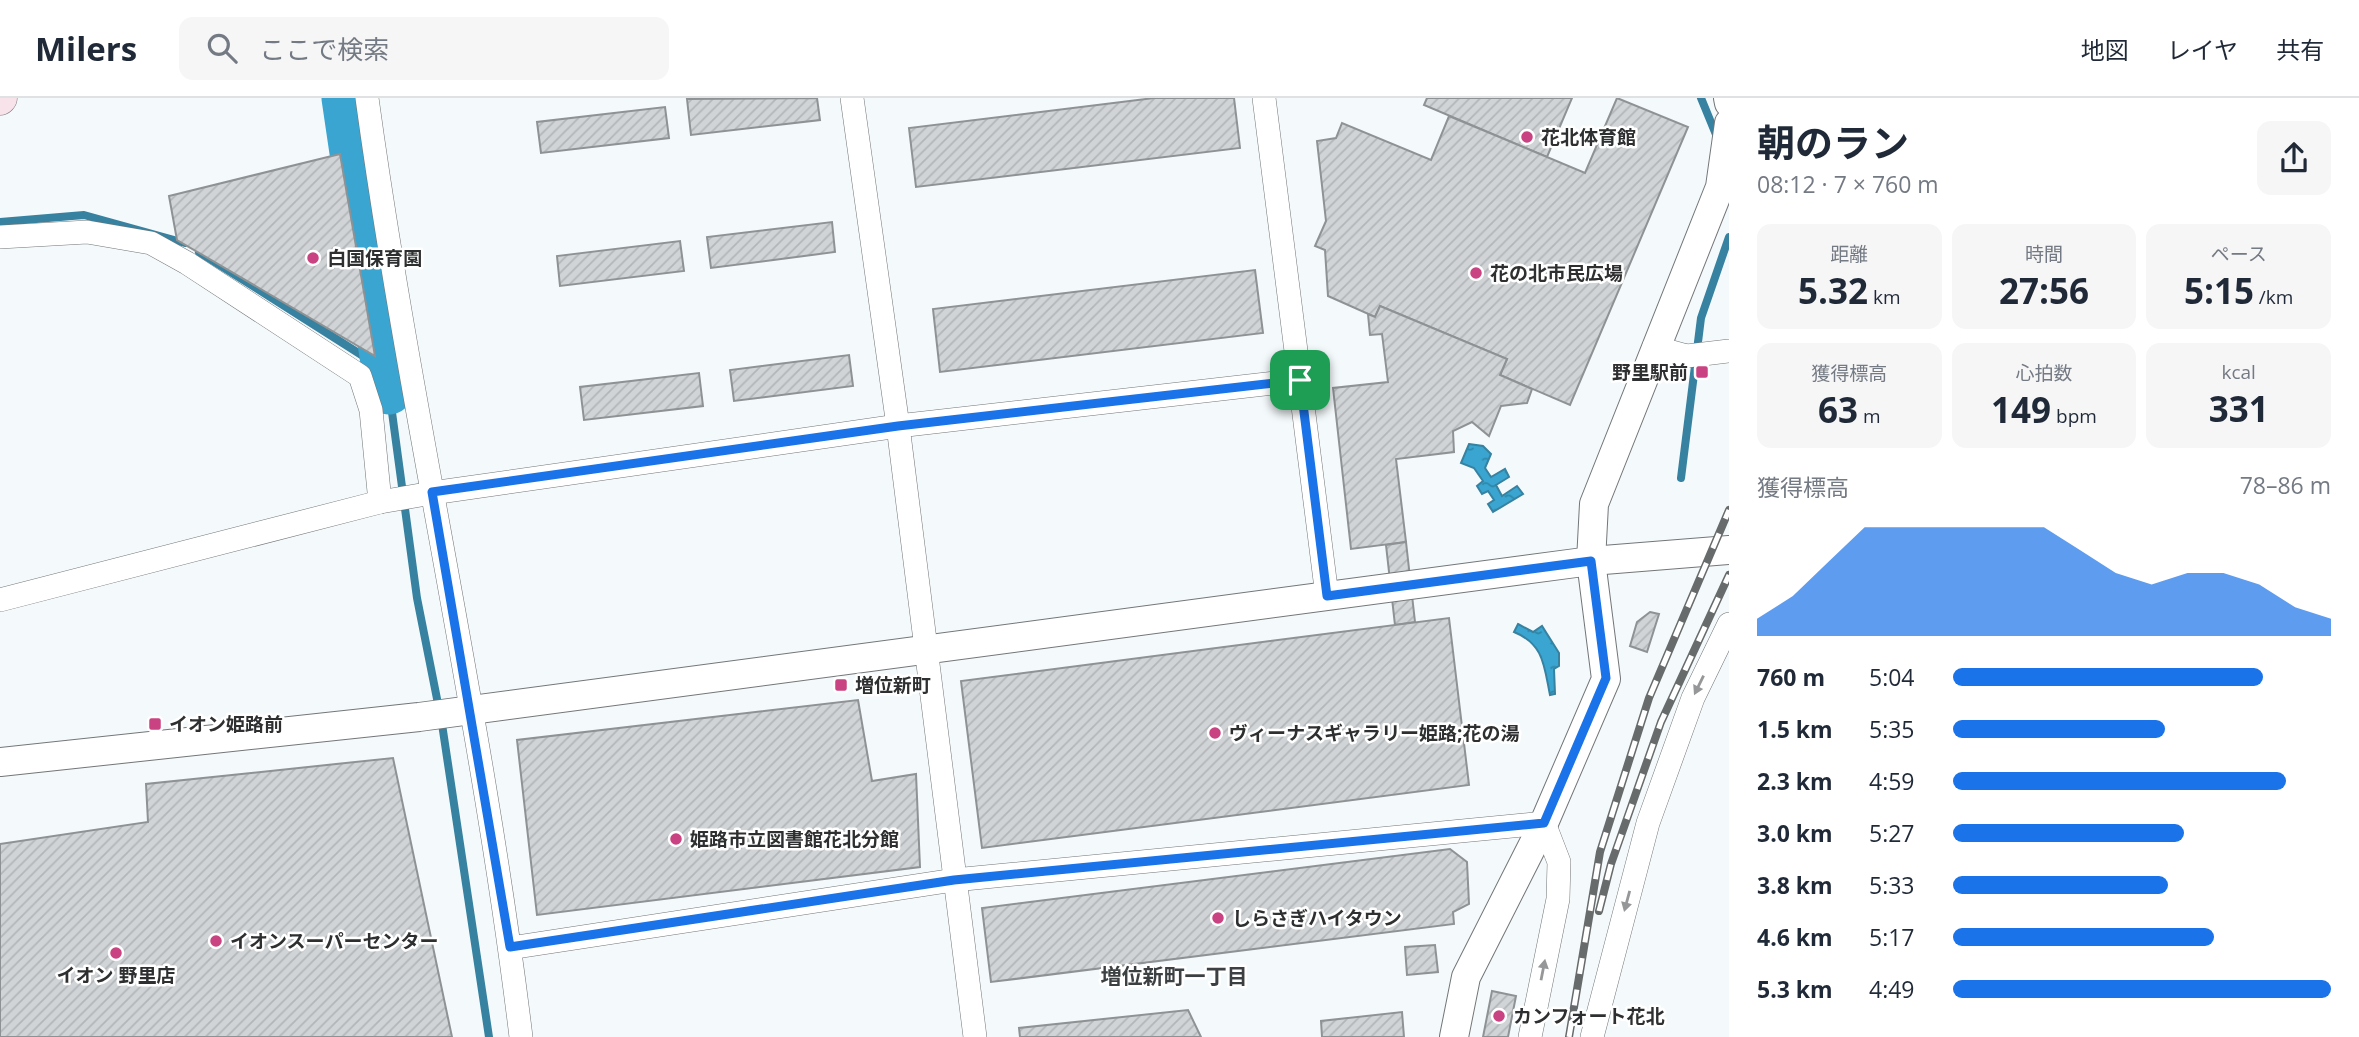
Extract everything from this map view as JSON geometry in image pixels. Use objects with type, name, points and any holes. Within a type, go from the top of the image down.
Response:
[{"type":"street","points":[[366,98],[388,255],[432,492],[510,947],[521,1037]]},
{"type":"street","points":[[852,98],[898,426],[975,1037]]},
{"type":"street","points":[[1264,98],[1327,596]]},
{"type":"street","points":[[1454,1037],[1466,977],[1544,823],[1606,678],[1591,561],[1594,504],[1654,347],[1720,187],[1729,123]]},
{"type":"street","points":[[0,237],[86,232],[151,243],[187,263],[360,376],[371,410],[380,502]]},
{"type":"street","points":[[1654,347],[1687,356],[1729,351]]},
{"type":"street","points":[[0,600],[380,502],[432,492],[898,426],[1300,380]]},
{"type":"street","points":[[0,762],[419,717],[1591,561],[1729,550]]},
{"type":"street","points":[[1592,1037],[1648,822],[1693,698],[1728,627]]},
{"type":"street","points":[[510,947],[954,880],[1544,823]]},
{"type":"street","points":[[1530,1037],[1558,899],[1559,862],[1544,823]]},
{"type":"water","points":[[1469,444],[1483,446],[1491,454],[1485,468],[1491,477],[1505,469],[1509,477],[1496,485],[1502,496],[1517,486],[1523,494],[1493,512],[1488,504],[1494,500],[1488,491],[1482,494],[1477,486],[1483,481],[1474,468],[1461,463]]},
{"type":"water","points":[[1518,624],[1533,632],[1542,626],[1559,653],[1559,666],[1554,669],[1555,694],[1550,695],[1544,665],[1537,650],[1524,637],[1514,632]]},
{"type":"building","points":[[817,98],[820,120],[691,135],[687,99]]},
{"type":"building","points":[[1154,98],[1234,98],[1240,148],[916,187],[909,128]]},
{"type":"building","name":"花北体育館","points":[[1427,98],[1572,98],[1547,157],[1424,105]]},
{"type":"building","name":"花の北市民広場","points":[[1617,98],[1688,127],[1570,405],[1500,375],[1507,359],[1380,306],[1375,317],[1328,296],[1325,250],[1315,246],[1326,221],[1317,141],[1336,138],[1342,123],[1431,160],[1449,116],[1585,173]]},
{"type":"building","points":[[665,107],[669,138],[541,153],[537,122]]},
{"type":"building","points":[[340,154],[375,356],[177,240],[169,196]]},
{"type":"building","points":[[832,222],[835,252],[711,268],[707,237]]},
{"type":"building","points":[[680,241],[684,271],[560,286],[557,256]]},
{"type":"building","points":[[1255,270],[1263,333],[940,372],[933,309]]},
{"type":"building","points":[[1380,306],[1507,359],[1500,375],[1532,389],[1527,403],[1501,406],[1489,436],[1472,422],[1453,431],[1454,452],[1396,459],[1406,542],[1351,549],[1333,388],[1388,382],[1382,334],[1370,335],[1368,314],[1375,317]]},
{"type":"building","points":[[849,355],[853,386],[734,401],[730,370]]},
{"type":"building","points":[[699,373],[703,406],[584,420],[580,387]]},
{"type":"building","points":[[1406,542],[1415,622],[1395,625],[1386,545]]},
{"type":"building","points":[[1650,612],[1659,614],[1647,652],[1630,646],[1637,622]]},
{"type":"building","name":"ヴィーナスギャラリー姫路;花の湯","points":[[1449,618],[1469,785],[982,848],[961,681]]},
{"type":"building","points":[[858,700],[872,781],[916,774],[920,867],[537,915],[517,740]]},
{"type":"building","name":"イオンスーパーセンター","points":[[393,758],[452,1037],[0,1037],[0,844],[148,822],[146,784]]},
{"type":"building","name":"しらさぎハイタウン","points":[[1450,849],[1467,862],[1469,904],[1453,912],[1454,924],[991,982],[982,908]]},
{"type":"building","points":[[1435,945],[1438,972],[1407,975],[1405,947]]},
{"type":"building","name":"カンフォート花北","points":[[1492,991],[1516,996],[1508,1037],[1483,1037]]},
{"type":"building","points":[[1188,1010],[1201,1037],[1020,1037],[1019,1028]]},
{"type":"building","points":[[1402,1012],[1404,1037],[1322,1037],[1321,1021]]},
{"type":"waterway","points":[[346,98],[389,390]]},
{"type":"waterway","points":[[1701,98],[1717,137]]},
{"type":"waterway","points":[[0,222],[84,215],[185,243]]},
{"type":"waterway","points":[[1681,478],[1701,318],[1729,237]]},
{"type":"waterway","points":[[199,252],[371,361],[389,390],[417,598],[442,724],[489,1037]]},
{"type":"railway","points":[[1569,1037],[1600,852],[1649,698],[1729,510]]},
{"type":"railway","points":[[1599,911],[1611,864],[1661,722],[1729,575]]},
{"type":"place","name":"花北体育館","points":[[1527,137]]},
{"type":"place","name":"白国保育園","points":[[313,258]]},
{"type":"place","name":"花の北市民広場","points":[[1476,273]]},
{"type":"place","name":"野里駅前","points":[[1702,372]]},
{"type":"place","name":"増位新町","points":[[841,685]]},
{"type":"place","name":"イオン姫路前","points":[[155,724]]},
{"type":"place","name":"ヴィーナスギャラリー姫路;花の湯","points":[[1215,733]]},
{"type":"place","name":"姫路市立図書館花北分館","points":[[676,839]]},
{"type":"place","name":"しらさぎハイタウン","points":[[1218,918]]},
{"type":"place","name":"イオンスーパーセンター","points":[[216,941]]},
{"type":"place","name":"イオン 野里店","points":[[116,953]]},
{"type":"place","name":"カンフォート花北","points":[[1499,1016]]},
{"type":"district","name":"増位新町一丁目","points":[[1174,976]]},
{"type":"route","points":[[1300,380],[1327,596],[1591,561],[1606,678],[1544,823],[954,880],[510,947],[432,492],[898,426],[1300,380]]}]
